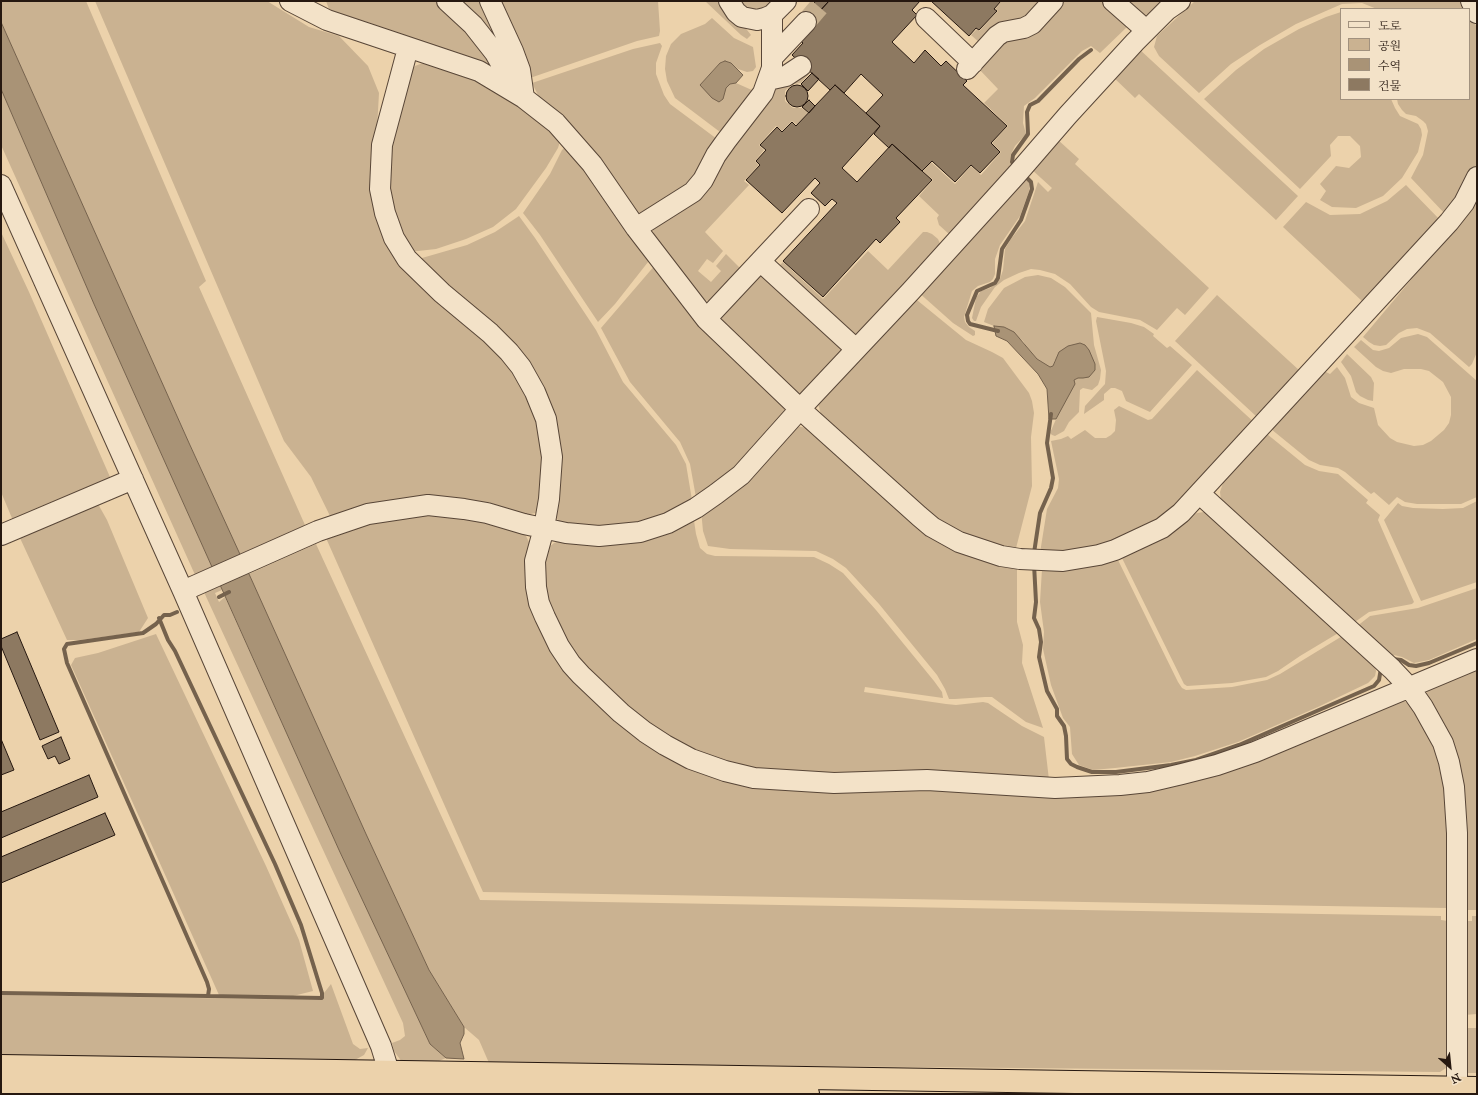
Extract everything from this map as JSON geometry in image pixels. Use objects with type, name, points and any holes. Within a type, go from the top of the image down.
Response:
[{"type":"highway","points":[[1,1066],[389,1072],[442,1081]]},
{"type":"highway","points":[[1,1084],[478,1081],[1462,1090]]},
{"type":"highway","points":[[478,1081],[808,1094]]},
{"type":"street","points":[[290,1],[316,8],[408,48],[440,57],[479,71],[505,85],[524,98],[556,123],[592,164],[636,228],[706,319],[800,410],[932,527],[959,542],[982,551],[1001,556],[1035,560],[1063,561],[1099,555],[1115,550],[1162,528],[1181,513],[1449,222],[1464,203],[1477,177]]},
{"type":"street","points":[[490,1],[520,70],[524,98]]},
{"type":"street","points":[[729,1],[736,12],[750,19],[765,18],[772,15],[786,1]]},
{"type":"street","points":[[1113,1],[1146,30]]},
{"type":"street","points":[[191,587],[318,531],[368,514],[428,505],[464,508],[566,533],[600,536],[640,532],[668,523],[701,504],[741,474],[856,350],[1146,30],[1167,10],[1180,1]]},
{"type":"street","points":[[1471,1],[1477,13]]},
{"type":"street","points":[[450,2],[473,25],[495,53],[504,69],[506,78],[505,85]]},
{"type":"street","points":[[926,18],[970,66],[997,36],[1003,32],[1024,28],[1032,24],[1050,2]]},
{"type":"street","points":[[636,228],[693,192],[703,180],[716,155],[763,93],[772,68],[772,15]]},
{"type":"street","points":[[773,56],[806,22]]},
{"type":"street","points":[[408,48],[382,146],[380,189],[385,213],[394,238],[408,259],[442,293],[509,352],[521,367],[535,392],[546,419],[552,457],[549,499],[544,528],[535,561],[538,596],[545,617],[553,634],[572,664],[601,695],[645,732],[666,745],[691,759],[737,774],[754,778],[819,783],[927,780],[1055,788],[1148,782],[1217,765],[1282,741],[1477,659]]},
{"type":"street","points":[[768,80],[786,76],[801,66]]},
{"type":"street","points":[[1,184],[133,479],[191,587],[378,1040],[389,1072]]},
{"type":"street","points":[[706,319],[809,209]]},
{"type":"street","points":[[761,262],[856,350]]},
{"type":"street","points":[[1,535],[133,479]]},
{"type":"street","points":[[1200,494],[1387,665],[1409,687],[1423,707],[1443,743],[1450,762],[1454,787],[1457,833],[1462,1090]]},
{"type":"green space","points":[[1,1],[86,1],[206,281],[199,287],[305,525],[241,558],[1,22]]},
{"type":"green space","points":[[95,1],[267,1],[309,27],[339,36],[368,66],[379,93],[377,129],[380,226],[475,333],[513,366],[545,435],[540,509],[536,513],[525,515],[375,503],[330,516],[311,477],[284,441]]},
{"type":"green space","points":[[326,1],[436,1],[441,4],[493,62],[491,68],[330,12]]},
{"type":"green space","points":[[458,1],[484,1],[512,56]]},
{"type":"green space","points":[[496,1],[658,1],[660,31],[659,36],[637,41],[530,78]]},
{"type":"green space","points":[[705,1],[724,1],[751,35],[747,39],[741,35]]},
{"type":"green space","points":[[736,1],[778,1],[773,6],[749,13]]},
{"type":"green space","points":[[1002,1],[1041,1],[1042,8],[980,43],[971,35],[977,29],[979,31],[998,11],[995,9]]},
{"type":"green space","points":[[1062,1],[1106,1],[1128,23],[1127,27],[1100,53],[1091,46],[1082,51],[1035,98],[1024,106],[1023,123],[1026,134],[1015,146],[1011,154],[1010,161],[1013,170],[954,233],[949,234],[939,225],[937,218],[939,215],[919,196],[933,180],[923,171],[931,162],[955,184],[971,166],[981,175],[1001,152],[992,143],[1008,126],[984,103],[998,89],[978,68],[1002,41]]},
{"type":"green space","points":[[1120,1],[1172,1],[1152,14],[1142,16]]},
{"type":"green space","points":[[1195,1],[1464,1],[1468,8],[1374,8],[1362,3],[1342,4],[1296,24],[1260,45],[1231,64],[1199,93],[1159,56],[1154,47],[1157,36]]},
{"type":"green space","points":[[1340,12],[1340,100],[1391,100],[1400,116],[1418,124],[1422,135],[1418,152],[1402,178],[1383,196],[1356,208],[1332,207],[1320,200],[1326,191],[1320,184],[1336,166],[1349,168],[1361,157],[1360,146],[1350,136],[1338,136],[1330,145],[1331,156],[1300,189],[1204,99],[1236,70],[1264,49],[1299,29]]},
{"type":"green space","points":[[1470,12],[1477,28],[1477,165],[1472,178],[1446,215],[1411,178],[1423,155],[1428,131],[1426,124],[1416,116],[1406,114],[1398,104],[1397,100],[1470,100]]},
{"type":"green space","points":[[712,18],[734,38],[753,47],[756,67],[753,71],[747,72],[738,69],[731,63],[725,61],[720,63],[700,85],[726,88],[730,84],[736,83],[754,91],[724,135],[675,98],[667,81],[665,69],[666,56],[671,44],[681,34],[705,24]]},
{"type":"green space","points":[[660,43],[662,46],[656,63],[656,74],[664,95],[670,104],[717,139],[685,190],[640,214],[634,212],[541,101],[532,83],[633,49]]},
{"type":"green space","points":[[1138,48],[1298,196],[1276,220],[1139,94],[1135,98],[1112,76]]},
{"type":"green space","points":[[428,61],[459,71],[503,93],[561,138],[558,148],[546,168],[516,209],[493,227],[466,239],[436,249],[409,252],[389,207],[391,149],[410,73],[415,66]]},
{"type":"green space","points":[[806,69],[810,73],[801,83],[792,84],[785,91],[785,101],[793,108],[802,108],[808,113],[797,125],[792,121],[782,131],[776,126],[759,145],[764,150],[755,161],[759,165],[744,181],[749,185],[705,232],[723,251],[713,263],[707,259],[698,271],[711,282],[721,271],[716,266],[726,254],[743,271],[715,300],[703,300],[654,237],[653,230],[656,224],[779,85]]},
{"type":"green space","points":[[1,89],[94,304],[213,569],[196,577],[1,145]]},
{"type":"green space","points":[[1057,139],[1079,159],[1075,164],[1209,288],[1185,315],[1177,308],[1157,330],[1140,320],[1099,312],[1091,307],[1070,284],[1055,274],[1031,269],[1004,280],[995,287],[981,307],[976,321],[974,321],[972,318],[976,298],[981,291],[990,288],[1000,279],[1003,270],[1005,249],[1025,221],[1038,182],[1048,192],[1052,188],[1030,168]]},
{"type":"green space","points":[[567,145],[652,257],[615,304],[598,322],[540,235],[523,213],[550,174],[562,150]]},
{"type":"green space","points":[[1022,177],[1030,183],[1029,191],[1020,216],[1000,245],[995,259],[995,274],[993,279],[990,282],[978,286],[972,291],[964,317],[965,322],[975,331],[975,335],[973,336],[953,323],[917,291]]},
{"type":"green space","points":[[1406,185],[1441,221],[1363,302],[1283,227],[1306,202],[1330,215],[1360,214],[1387,201]]},
{"type":"green space","points":[[1477,197],[1477,352],[1472,364],[1469,367],[1430,333],[1417,328],[1407,329],[1399,333],[1386,345],[1374,345],[1369,342],[1363,337],[1447,237]]},
{"type":"green space","points":[[519,216],[596,330],[623,382],[676,445],[686,464],[693,506],[639,529],[562,526],[555,515],[546,405],[415,260],[467,245],[495,232]]},
{"type":"green space","points":[[1,232],[110,477],[99,484],[14,523],[1,492]]},
{"type":"green space","points":[[923,232],[932,234],[938,239],[941,246],[856,338],[776,269],[783,262],[823,299],[868,251],[888,270]]},
{"type":"green space","points":[[656,264],[784,406],[785,414],[783,421],[697,503],[690,464],[680,442],[630,382],[601,328]]},
{"type":"green space","points":[[762,275],[844,351],[802,394],[795,392],[722,323],[721,316],[754,278]]},
{"type":"green space","points":[[1038,275],[1051,278],[1065,287],[1091,313],[1094,345],[1101,370],[1098,385],[1092,390],[1083,388],[1080,390],[1079,412],[1069,422],[1064,431],[1055,436],[1050,433],[1064,401],[1074,384],[1074,380],[1083,378],[1055,360],[1053,367],[1050,368],[1029,351],[1023,341],[1004,327],[994,326],[984,322],[988,309],[1004,288],[1025,277]]},
{"type":"green space","points":[[1217,295],[1300,371],[1257,417],[1175,341]]},
{"type":"green space","points":[[912,296],[966,340],[1003,358],[1029,393],[1034,413],[1031,437],[1032,486],[1015,552],[946,528],[822,419],[818,403]]},
{"type":"green space","points":[[1097,317],[1131,323],[1144,327],[1154,334],[1153,336],[1167,348],[1170,346],[1192,365],[1150,412],[1126,401],[1122,391],[1111,388],[1104,394],[1104,400],[1084,414],[1085,406],[1105,384],[1106,371],[1096,321]]},
{"type":"green space","points":[[1418,334],[1427,337],[1477,381],[1477,497],[1461,504],[1417,504],[1405,502],[1397,497],[1389,505],[1374,492],[1371,494],[1338,468],[1320,465],[1309,460],[1271,429],[1324,371],[1330,374],[1337,367],[1345,378],[1351,397],[1359,403],[1374,408],[1378,425],[1390,438],[1397,442],[1414,446],[1423,445],[1431,441],[1444,430],[1449,423],[1451,415],[1451,397],[1443,382],[1429,371],[1421,369],[1404,369],[1391,373],[1383,371],[1376,367],[1354,347],[1361,340],[1373,350],[1379,351],[1389,348],[1401,338]]},
{"type":"green space","points":[[1347,354],[1371,377],[1374,383],[1373,401],[1360,396],[1356,392],[1351,376],[1341,362]]},
{"type":"green space","points":[[1197,370],[1256,424],[1160,522],[1098,550],[1040,553],[1047,509],[1058,488],[1059,479],[1051,441],[1068,436],[1071,439],[1085,430],[1095,438],[1106,438],[1115,431],[1116,420],[1114,410],[1119,406],[1148,420],[1152,419]]},
{"type":"green space","points":[[797,426],[811,429],[952,548],[979,560],[1017,568],[1017,622],[1023,645],[1022,663],[1043,728],[1026,722],[992,697],[949,699],[937,675],[879,604],[846,568],[833,559],[816,551],[730,549],[708,546],[703,531],[701,510]]},
{"type":"green space","points":[[1267,434],[1305,465],[1319,471],[1338,474],[1368,500],[1366,503],[1380,515],[1378,520],[1414,602],[1412,604],[1369,612],[1352,624],[1221,500],[1220,492],[1223,483]]},
{"type":"green space","points":[[1477,501],[1477,582],[1421,601],[1384,520],[1398,503],[1402,506],[1413,508],[1443,509],[1463,508]]},
{"type":"green space","points":[[98,504],[107,520],[148,618],[139,632],[80,640],[67,640],[20,538]]},
{"type":"green space","points":[[430,511],[465,513],[525,534],[529,542],[569,669],[725,777],[1145,789],[1395,700],[1404,701],[1412,706],[1440,757],[1448,811],[1447,908],[483,892],[326,538],[369,520]]},
{"type":"green space","points":[[1197,513],[1209,513],[1340,632],[1266,677],[1232,683],[1187,686],[1184,684],[1121,556]]},
{"type":"green space","points":[[693,514],[700,548],[707,554],[715,556],[814,557],[843,573],[876,610],[934,681],[942,692],[943,698],[865,687],[864,692],[956,705],[983,702],[988,703],[1022,726],[1044,737],[1049,780],[754,773],[698,754],[633,714],[577,661],[555,626],[542,571],[548,548],[561,540]]},
{"type":"green space","points":[[316,544],[480,900],[1441,916],[1441,920],[1448,921],[1449,1048],[1446,1068],[1440,1072],[489,1063],[479,1040],[464,1027],[429,970],[249,574]]},
{"type":"green space","points":[[1117,558],[1178,682],[1182,688],[1186,690],[1232,687],[1267,680],[1280,674],[1344,635],[1375,667],[1375,676],[1368,683],[1318,707],[1238,742],[1195,756],[1171,762],[1093,770],[1079,765],[1072,754],[1070,727],[1063,718],[1051,685],[1043,649],[1044,632],[1040,602],[1042,569]]},
{"type":"green space","points":[[219,582],[222,590],[215,593],[219,602],[225,597],[339,850],[430,1044],[446,1058],[439,1061],[402,1062],[394,1051],[392,1043],[405,1036],[403,1023],[203,590]]},
{"type":"green space","points":[[1477,588],[1477,639],[1429,660],[1414,663],[1402,657],[1394,655],[1389,656],[1356,627],[1370,616],[1418,608]]},
{"type":"green space","points":[[156,634],[266,866],[299,940],[313,991],[293,996],[219,995],[71,665],[75,658],[98,653]]},
{"type":"green space","points":[[1477,664],[1477,910],[1465,910],[1466,815],[1426,695],[1428,689]]},
{"type":"green space","points":[[1472,916],[1477,916],[1477,1014],[1464,1015],[1465,921],[1472,921]]},
{"type":"green space","points":[[331,984],[353,1044],[360,1049],[368,1048],[364,1055],[353,1061],[1,1057],[1,995],[324,1000],[324,993]]},
{"type":"green space","points":[[1464,1028],[1477,1028],[1477,1073],[1465,1073]]},
{"type":"water","points":[[1,22],[366,834],[429,970],[464,1027],[464,1034],[460,1043],[464,1059],[446,1058],[430,1044],[339,850],[94,304],[1,89]]},
{"type":"water","points":[[725,61],[731,63],[743,75],[736,83],[730,84],[726,88],[723,99],[719,102],[712,98],[700,85],[720,63]]},
{"type":"water","points":[[994,326],[1004,327],[1014,332],[1037,359],[1050,367],[1053,366],[1059,352],[1068,346],[1080,343],[1085,345],[1089,350],[1095,364],[1095,370],[1089,377],[1074,380],[1075,384],[1056,419],[1049,419],[1047,389],[1038,374],[1007,341],[996,336]]},
{"type":"building","points":[[816,1],[829,1],[808,24],[801,17]]},
{"type":"building","points":[[829,1],[920,1],[912,10],[917,15],[892,42],[914,63],[925,50],[941,66],[946,61],[967,81],[963,85],[1007,126],[991,143],[1000,152],[980,173],[971,165],[955,182],[932,161],[922,171],[892,144],[889,148],[874,134],[880,126],[866,113],[883,95],[861,74],[844,93],[835,85],[830,90],[792,55],[803,43],[796,37]]},
{"type":"building","points":[[931,1],[1001,1],[994,9],[997,11],[979,30],[976,28],[969,36]]},
{"type":"building","points":[[812,73],[819,79],[808,91],[801,84]]},
{"type":"building","points":[[793,85],[801,85],[808,92],[808,100],[801,107],[793,107],[786,100],[786,92]]},
{"type":"building","points":[[835,85],[880,126],[842,168],[857,182],[892,144],[932,180],[896,218],[900,222],[880,243],[876,239],[823,297],[783,261],[837,203],[832,199],[825,206],[811,193],[820,183],[815,178],[782,213],[746,180],[760,165],[756,161],[766,150],[760,145],[777,127],[782,132],[792,122],[796,126]]},
{"type":"building","points":[[809,100],[815,106],[809,113],[802,107]]},
{"type":"building","points":[[17,632],[59,732],[40,740],[1,646],[1,639]]},
{"type":"building","points":[[61,737],[70,759],[59,764],[55,756],[48,759],[42,746]]},
{"type":"building","points":[[1,739],[14,770],[1,775]]},
{"type":"building","points":[[89,775],[98,797],[1,838],[1,812]]},
{"type":"building","points":[[105,813],[115,835],[1,883],[1,857]]},
{"type":"waterway","points":[[1016,167],[1012,162],[1013,155],[1028,134],[1027,112],[1030,105],[1038,101],[1079,59],[1091,50]]},
{"type":"waterway","points":[[998,331],[970,324],[967,315],[977,291],[995,283],[998,278],[1002,249],[1021,220],[1032,189],[1031,182],[1024,175]]},
{"type":"waterway","points":[[1034,553],[1040,513],[1051,488],[1053,478],[1047,443],[1051,414]]},
{"type":"waterway","points":[[1034,564],[1036,602],[1034,618],[1039,629],[1041,642],[1039,657],[1047,691],[1057,709],[1057,716],[1064,726],[1067,759],[1071,764],[1092,772],[1116,772],[1171,765],[1196,760],[1239,745],[1374,686],[1379,680],[1381,668]]},
{"type":"waterway","points":[[219,597],[229,592]]},
{"type":"waterway","points":[[1,993],[208,996],[209,989],[207,982],[67,663],[64,649],[67,644],[143,633],[156,624],[164,615],[170,615],[177,612]]},
{"type":"waterway","points":[[159,618],[168,640],[175,651],[275,864],[301,925],[322,993],[322,998],[208,996]]},
{"type":"waterway","points":[[1391,660],[1401,660],[1409,665],[1416,666],[1429,663],[1477,643]]},
{"type":"tunnel","points":[[806,22],[824,1]]}]
